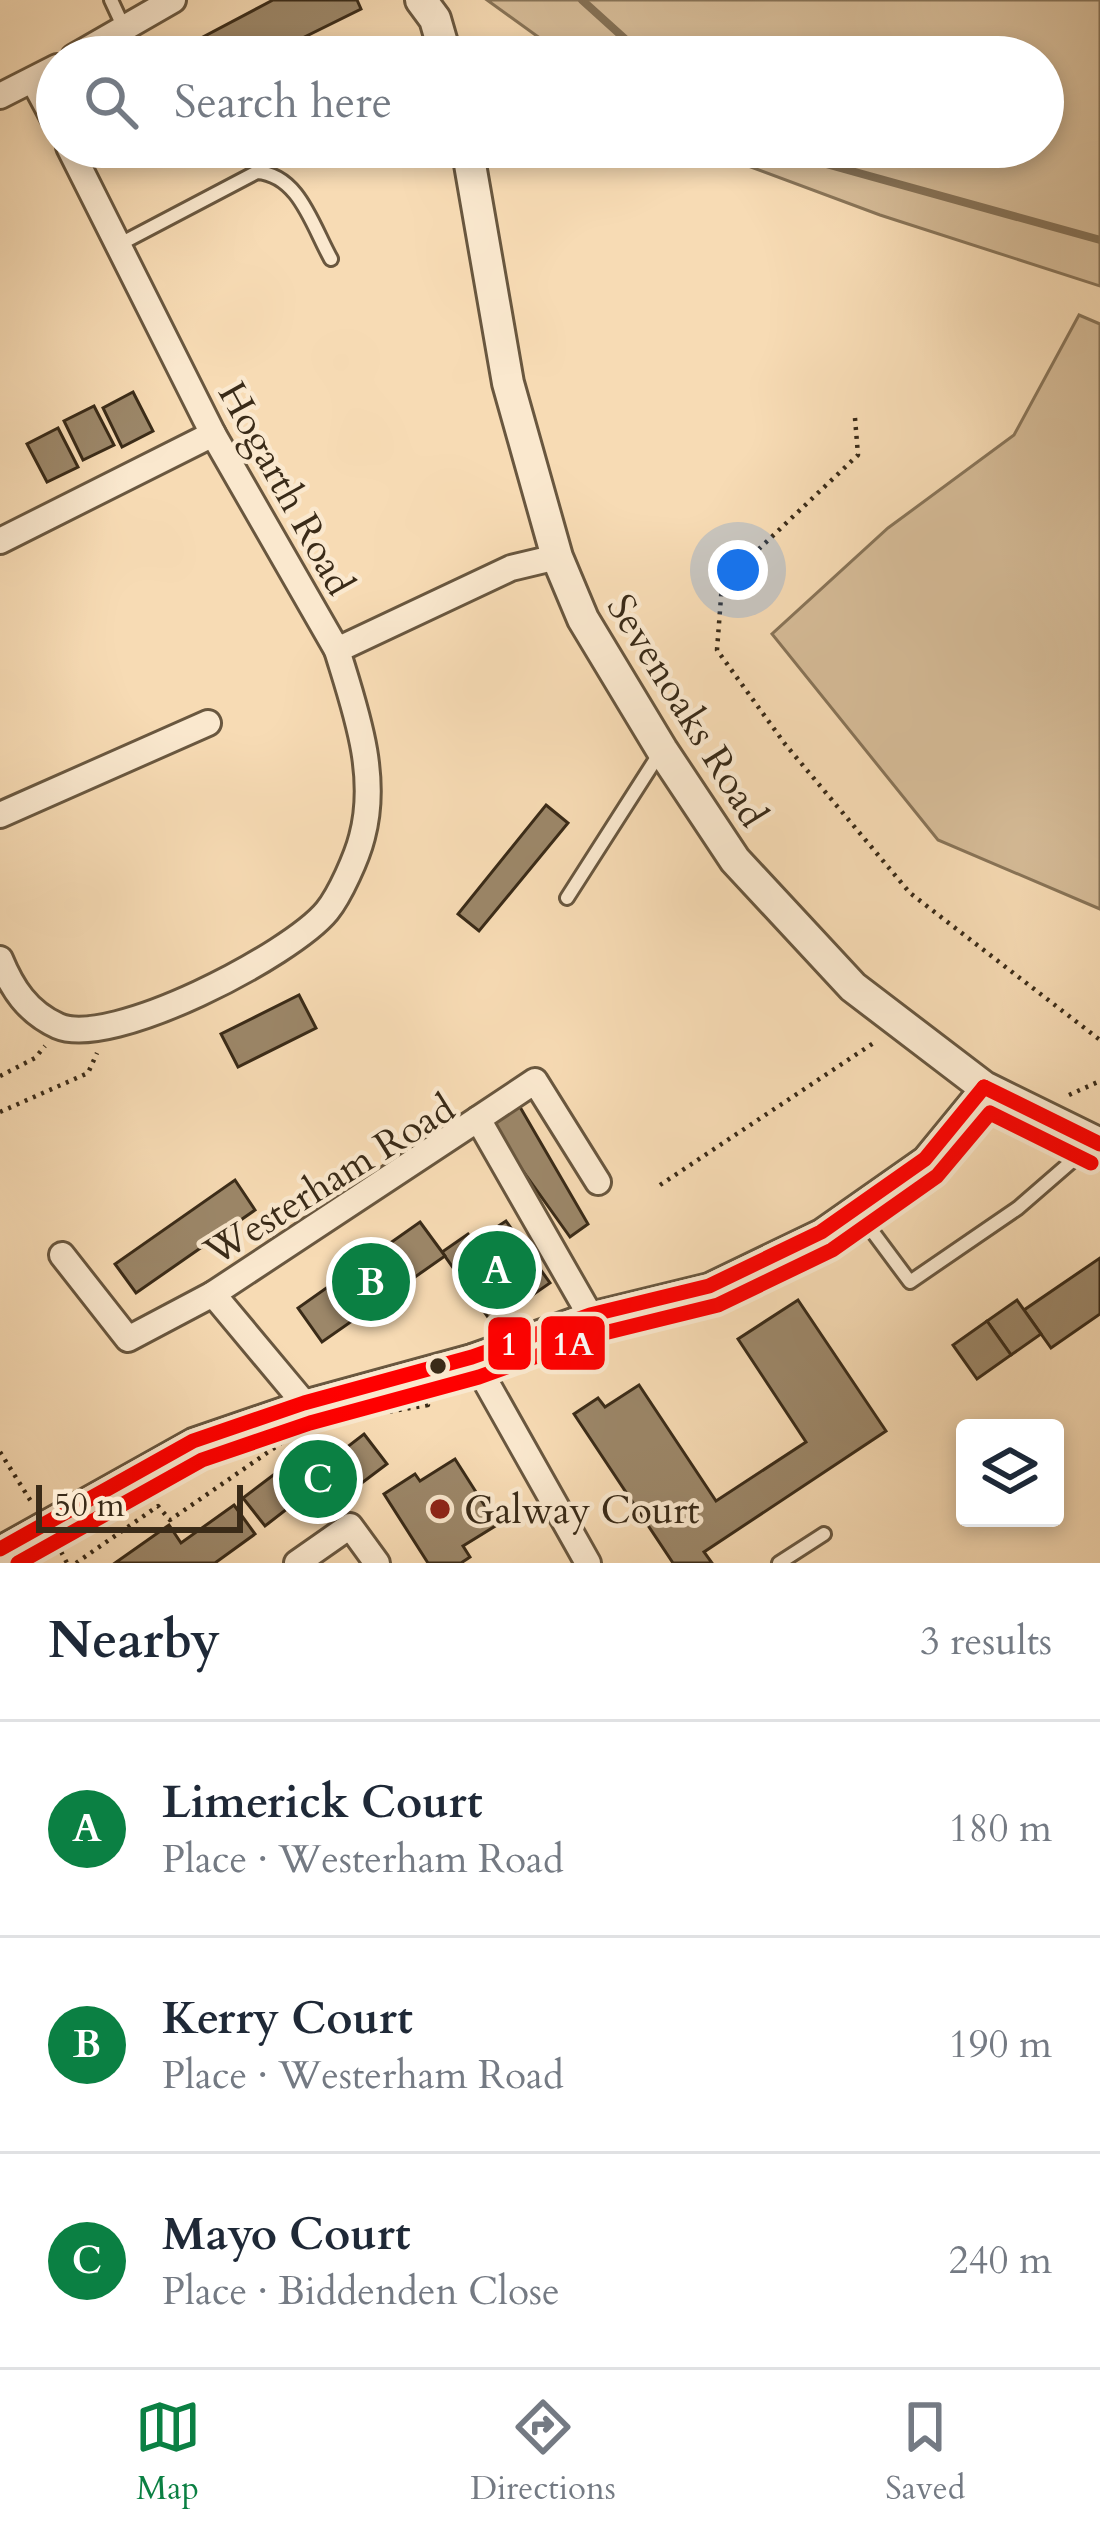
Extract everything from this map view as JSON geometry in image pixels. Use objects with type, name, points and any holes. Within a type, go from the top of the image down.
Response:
[{"type":"street","points":[[110,36],[173,0]]},
{"type":"street","points":[[421,0],[440,36]]},
{"type":"street","points":[[0,96],[34,80],[36,84]]},
{"type":"street","name":"Hogarth Road","points":[[79,168],[213,434],[337,650],[511,568],[557,557]]},
{"type":"street","name":"Sevenoaks Road","points":[[471,168],[508,383],[557,557],[583,619],[662,750],[735,860],[854,987],[984,1087],[1098,1143]]},
{"type":"street","points":[[0,541],[213,434]]},
{"type":"street","points":[[0,959],[15,995],[59,1027],[107,1031],[232,978],[326,911],[363,837],[367,749],[337,650]]},
{"type":"street","points":[[0,815],[208,723]]},
{"type":"street","points":[[478,1119],[536,1081],[598,1181]]},
{"type":"street","points":[[0,1549],[193,1442],[304,1414],[590,1315],[709,1286],[820,1232],[925,1159],[984,1087]]},
{"type":"street","name":"Westerham Road","points":[[62,1255],[128,1340],[213,1294],[478,1119],[590,1315]]},
{"type":"street","name":"Westerham Road","points":[[213,1294],[304,1414]]},
{"type":"street","points":[[472,1357],[588,1563]]},
{"type":"street","points":[[297,1563],[350,1526],[377,1563]]},
{"type":"lane","points":[[111,0],[124,28]]},
{"type":"lane","points":[[120,244],[256,172],[276,173],[291,185],[331,259]]},
{"type":"lane","points":[[567,898],[662,750]]},
{"type":"lane","points":[[855,1208],[910,1282],[1018,1208],[1098,1143]]},
{"type":"lane","points":[[779,1563],[824,1534]]},
{"type":"path","points":[[855,418],[858,455],[722,584],[717,650],[785,744],[910,893],[1100,1040]]},
{"type":"path","points":[[660,1185],[902,1024]]},
{"type":"path","points":[[0,1076],[35,1058],[59,1027]]},
{"type":"path","points":[[0,1112],[88,1073],[107,1031]]},
{"type":"path","points":[[346,1419],[428,1405],[416,1372]]},
{"type":"path","points":[[76,1563],[158,1506],[170,1520],[304,1414]]},
{"type":"shaded area","points":[[487,0],[1100,0],[1100,286],[880,215],[754,168],[1064,168],[1064,36],[537,36]]},
{"type":"shaded area","points":[[1079,315],[1100,324],[1100,909],[938,840],[772,634],[888,528],[1014,435]]},
{"type":"building","points":[[273,0],[357,0],[361,9],[306,36],[205,36]]},
{"type":"building","points":[[133,392],[153,431],[122,447],[103,408]]},
{"type":"building","points":[[94,406],[114,445],[83,460],[64,421]]},
{"type":"building","points":[[58,428],[78,467],[47,482],[27,444]]},
{"type":"building","points":[[546,805],[568,823],[479,931],[458,914]]},
{"type":"building","points":[[299,995],[316,1028],[238,1067],[221,1034]]},
{"type":"building","points":[[520,1107],[588,1224],[570,1237],[488,1122]]},
{"type":"building","points":[[235,1180],[255,1210],[136,1293],[115,1264]]},
{"type":"building","points":[[506,1221],[550,1283],[492,1323],[442,1252],[468,1234],[474,1242]]},
{"type":"building","points":[[420,1222],[445,1256],[322,1342],[298,1308]]},
{"type":"building","points":[[1100,1258],[1100,1314],[1051,1348],[1024,1310]]},
{"type":"building","points":[[798,1300],[886,1431],[704,1552],[712,1563],[673,1563],[574,1414],[598,1398],[605,1407],[639,1385],[716,1501],[806,1442],[738,1339]]},
{"type":"building","points":[[1017,1300],[1041,1334],[1011,1355],[987,1321]]},
{"type":"building","points":[[987,1321],[1011,1355],[977,1379],[953,1345]]},
{"type":"building","points":[[364,1434],[387,1464],[330,1507],[315,1487],[265,1526],[243,1498],[301,1454],[315,1472]]},
{"type":"building","name":"Galway Court","points":[[455,1459],[497,1525],[463,1546],[470,1557],[461,1563],[428,1563],[384,1494],[415,1474],[420,1481]]},
{"type":"building","points":[[234,1505],[255,1534],[215,1563],[115,1563],[169,1525],[181,1543]]},
{"type":"waterway","points":[[582,0],[622,36]]},
{"type":"waterway","points":[[841,168],[1100,240]]},
{"type":"transit line","name":"1","points":[[984,1087],[1100,1144]]},
{"type":"transit line","name":"1","points":[[0,1549],[193,1441],[304,1403],[472,1357],[590,1315],[709,1286],[821,1232],[925,1159],[984,1087]]},
{"type":"transit line","name":"1A","points":[[18,1563],[202,1460],[310,1423],[479,1377],[596,1335],[718,1305],[832,1250],[937,1176],[990,1113],[1091,1163]]},
{"type":"place","name":"Limerick Court","points":[[497,1270]]},
{"type":"place","name":"Kerry Court","points":[[371,1282]]},
{"type":"place","name":"Mayo Court","points":[[318,1479]]},
{"type":"place","name":"Galway Court","points":[[440,1509]]}]
